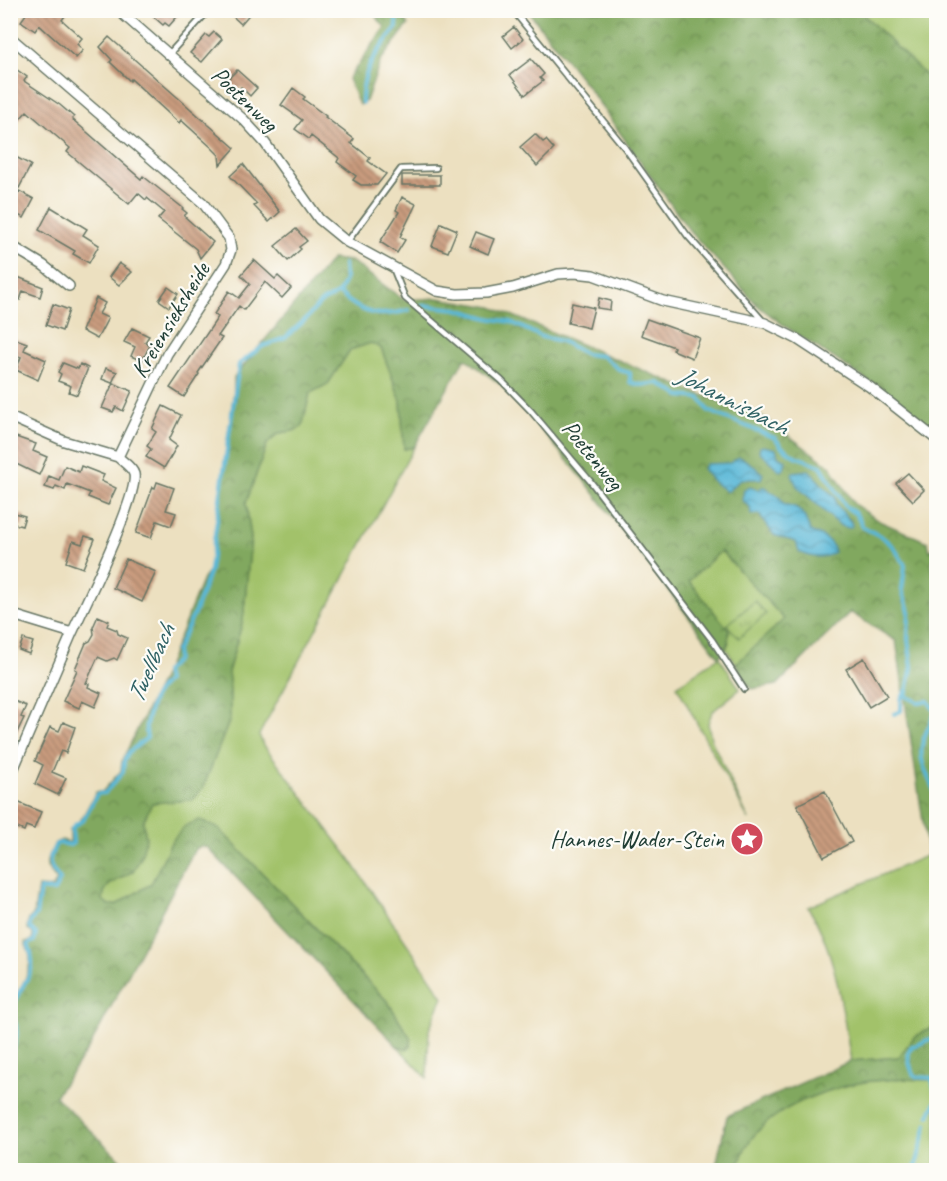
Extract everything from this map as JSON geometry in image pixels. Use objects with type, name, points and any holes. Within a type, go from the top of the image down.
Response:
[{"type":"street","name":"Poetenweg","points":[[118,10],[244,120],[265,143],[320,219],[347,242],[437,291],[456,294],[486,292],[513,288],[558,274],[575,273],[592,275],[663,301],[765,323],[797,339],[870,387],[936,439]]},
{"type":"street","name":"Kreiensieksheide","points":[[10,37],[203,203],[229,238],[231,250],[226,264],[167,354],[118,457]]},
{"type":"street","points":[[10,245],[43,265],[69,286]]},
{"type":"street","points":[[10,417],[64,441],[118,457],[134,475],[133,486],[115,540],[10,777]]},
{"type":"street","points":[[10,614],[72,633]]},
{"type":"lane","points":[[169,54],[209,10]]},
{"type":"lane","name":"Poetenweg","points":[[516,14],[625,148],[687,235],[765,323]]},
{"type":"lane","points":[[347,242],[401,169],[436,168]]},
{"type":"lane","name":"Poetenweg","points":[[392,266],[405,298],[501,380],[531,411],[591,482],[712,640],[744,690]]},
{"type":"green space","points":[[760,10],[765,18],[784,11],[860,11],[936,86],[936,433],[881,389],[758,306],[689,230],[586,85],[528,11]]},
{"type":"green space","points":[[371,11],[400,11],[408,25],[381,60],[366,101],[359,105],[348,79],[385,27]]},
{"type":"green space","points":[[860,11],[936,11],[936,86]]},
{"type":"green space","points":[[332,259],[351,261],[404,300],[438,298],[492,307],[692,391],[766,419],[831,467],[854,504],[881,522],[928,542],[930,551],[936,547],[936,557],[931,561],[936,585],[936,954],[931,930],[928,855],[896,641],[850,612],[777,685],[751,689],[736,664],[784,619],[721,551],[689,581],[729,630],[727,645],[719,657],[588,485],[527,413],[501,385],[465,358],[414,447],[404,449],[401,401],[381,348],[371,343],[350,350],[328,384],[310,393],[302,427],[279,433],[267,444],[246,503],[251,538],[243,620],[228,672],[230,719],[203,788],[192,800],[152,803],[143,822],[146,838],[141,858],[133,871],[109,885],[104,892],[103,900],[109,905],[116,905],[151,884],[172,841],[185,826],[199,820],[218,828],[388,1002],[411,1039],[411,1046],[406,1049],[398,1047],[208,848],[201,846],[195,849],[90,1046],[55,1096],[131,1170],[11,1170],[10,1048],[15,1040],[17,1028],[12,1011],[30,961],[25,942],[32,941],[33,934],[27,928],[29,919],[34,914],[38,887],[52,888],[57,881],[47,867],[47,861],[55,843],[62,840],[70,843],[70,830],[82,818],[96,792],[102,792],[121,771],[122,761],[165,672],[203,579],[210,570],[234,377]]},
{"type":"green space","points":[[371,343],[381,348],[401,401],[404,449],[414,447],[259,735],[263,744],[347,855],[443,997],[429,1030],[427,1078],[398,1047],[406,1049],[411,1039],[388,1002],[218,828],[172,841],[151,884],[116,905],[109,905],[103,901],[104,892],[109,885],[133,871],[146,838],[143,822],[152,803],[203,788],[230,719],[228,672],[243,620],[251,538],[246,503],[267,444],[279,433],[302,427],[310,393],[328,384],[350,350]]},
{"type":"green space","points":[[721,551],[785,619],[736,664],[726,649],[729,642],[689,581]]},
{"type":"green space","points":[[755,601],[766,614],[739,638],[727,625]]},
{"type":"green space","points":[[719,657],[740,689],[712,712],[708,723],[711,739],[749,820],[677,686]]},
{"type":"green space","points":[[928,855],[931,930],[936,954],[936,1026],[914,1037],[899,1057],[851,1061],[832,962],[818,924],[808,907]]},
{"type":"green space","points":[[936,1026],[936,1080],[870,1081],[814,1096],[780,1113],[765,1124],[743,1152],[738,1170],[715,1170],[727,1116],[851,1061],[899,1057],[914,1037]]},
{"type":"green space","points":[[895,1079],[936,1080],[936,1170],[738,1170],[743,1152],[753,1137],[780,1113],[832,1090],[860,1083]]},
{"type":"water","points":[[763,446],[776,449],[778,456],[786,460],[784,469],[780,471],[759,451]]},
{"type":"water","points":[[739,457],[763,474],[761,479],[741,479],[727,492],[703,469],[706,464],[730,463]]},
{"type":"water","points":[[809,470],[835,497],[836,504],[852,526],[849,528],[841,526],[797,486],[793,472]]},
{"type":"water","points":[[750,487],[758,490],[766,487],[779,496],[784,504],[795,507],[804,515],[810,531],[827,540],[834,548],[834,552],[821,557],[808,555],[799,552],[796,542],[774,535],[759,514],[751,515],[750,507],[742,500],[744,490]]},
{"type":"building","points":[[29,10],[69,10],[62,20],[82,38],[77,44],[83,50],[76,58],[39,25],[35,31],[21,21]]},
{"type":"building","points":[[146,10],[183,10],[169,26],[165,23],[163,25]]},
{"type":"building","points":[[226,10],[253,10],[241,24]]},
{"type":"building","points":[[514,27],[523,39],[512,48],[503,36]]},
{"type":"building","points":[[214,32],[222,39],[202,62],[190,53],[206,35],[209,37]]},
{"type":"building","points":[[109,37],[235,148],[220,165],[219,155],[211,147],[181,120],[179,123],[110,62],[112,60],[100,47]]},
{"type":"building","points":[[531,59],[544,74],[540,78],[543,81],[525,95],[510,75]]},
{"type":"building","points":[[10,65],[27,77],[24,81],[60,105],[74,117],[72,119],[141,179],[143,176],[183,208],[187,213],[184,216],[213,242],[200,258],[196,249],[158,219],[164,212],[138,193],[129,204],[67,152],[70,148],[27,111],[10,130]]},
{"type":"building","points":[[237,70],[257,88],[250,96],[241,87],[236,92],[225,82]]},
{"type":"building","points":[[293,88],[305,97],[303,99],[354,139],[351,143],[370,158],[368,161],[386,174],[377,185],[361,185],[353,180],[356,176],[337,162],[339,158],[311,136],[309,139],[295,129],[302,120],[281,105]]},
{"type":"building","points":[[535,134],[543,142],[546,140],[554,149],[537,166],[520,147]]},
{"type":"building","points":[[10,154],[31,165],[19,188],[10,181]]},
{"type":"building","points":[[243,164],[280,212],[269,222],[254,206],[257,204],[230,176]]},
{"type":"building","points":[[402,175],[440,175],[440,185],[402,185]]},
{"type":"building","points":[[19,191],[34,199],[24,218],[10,211]]},
{"type":"building","points":[[402,197],[416,204],[400,237],[405,240],[397,253],[380,242],[399,212],[396,210]]},
{"type":"building","points":[[51,207],[87,229],[83,235],[99,245],[89,263],[73,254],[75,251],[39,230]]},
{"type":"building","points":[[441,223],[457,230],[448,252],[432,246]]},
{"type":"building","points":[[296,229],[307,241],[288,261],[275,246]]},
{"type":"building","points":[[476,232],[494,239],[488,254],[470,246]]},
{"type":"building","points":[[254,260],[275,279],[278,276],[291,288],[282,298],[265,282],[244,310],[239,306],[218,336],[222,338],[184,397],[170,388],[218,317],[214,314],[229,291],[239,298],[250,284],[241,275]]},
{"type":"building","points":[[119,263],[132,272],[119,285],[109,277]]},
{"type":"building","points":[[10,274],[43,287],[40,297],[23,291],[20,300],[10,297]]},
{"type":"building","points":[[168,287],[178,294],[169,307],[159,300]]},
{"type":"building","points":[[96,298],[105,303],[99,314],[108,318],[97,339],[82,331]]},
{"type":"building","points":[[599,298],[611,301],[610,310],[597,308]]},
{"type":"building","points":[[572,303],[594,308],[589,328],[568,323]]},
{"type":"building","points":[[53,304],[69,310],[62,331],[46,325]]},
{"type":"building","points":[[647,319],[700,338],[692,358],[673,350],[674,347],[641,335]]},
{"type":"building","points":[[132,328],[149,336],[145,342],[150,345],[142,361],[131,356],[135,347],[124,342]]},
{"type":"building","points":[[10,337],[27,343],[24,350],[46,360],[38,380],[16,370],[21,357],[10,353]]},
{"type":"building","points":[[63,363],[78,369],[80,364],[88,368],[77,395],[69,392],[71,386],[58,381],[61,374],[58,372]]},
{"type":"building","points":[[106,368],[117,372],[112,383],[102,379]]},
{"type":"building","points":[[113,383],[132,391],[123,411],[116,407],[113,412],[102,408]]},
{"type":"building","points":[[163,406],[181,415],[169,440],[177,446],[164,468],[146,457],[151,449],[147,446],[156,432],[152,429]]},
{"type":"building","points":[[10,435],[36,444],[33,451],[47,457],[39,475],[10,461]]},
{"type":"building","points":[[65,466],[79,472],[81,466],[104,475],[101,481],[116,488],[108,505],[88,497],[90,493],[67,484],[65,490],[56,486],[54,490],[45,487],[49,476],[59,480]]},
{"type":"building","points":[[908,473],[924,490],[913,501],[896,483]]},
{"type":"building","points":[[157,482],[174,488],[166,510],[176,513],[171,526],[157,521],[151,538],[136,533]]},
{"type":"building","points":[[14,513],[25,516],[22,526],[11,523]]},
{"type":"building","points":[[85,536],[95,539],[83,568],[66,562],[73,541],[82,544]]},
{"type":"building","points":[[126,559],[156,572],[142,602],[113,588]]},
{"type":"building","points":[[98,616],[109,621],[107,626],[127,638],[117,660],[114,658],[107,661],[98,657],[86,683],[89,684],[88,687],[101,693],[95,707],[82,701],[79,708],[63,701],[86,643],[94,634],[93,627]]},
{"type":"building","points":[[23,639],[33,642],[29,654],[19,650]]},
{"type":"building","points":[[864,658],[887,696],[869,707],[846,669]]},
{"type":"building","points":[[14,701],[26,706],[21,717],[24,718],[10,747],[10,709]]},
{"type":"building","points":[[63,722],[75,727],[66,753],[61,751],[52,772],[66,778],[58,795],[35,784],[43,765],[35,761],[50,727],[59,731]]},
{"type":"building","points":[[825,791],[852,842],[824,857],[797,805]]},
{"type":"building","points":[[10,799],[41,812],[34,829],[26,826],[24,831],[10,825]]},
{"type":"waterway","name":"Johannisbach","points":[[362,103],[362,91],[367,71],[377,53],[397,27],[392,10]]},
{"type":"waterway","name":"Johannisbach","points":[[339,293],[345,280],[344,264]]},
{"type":"waterway","name":"Johannisbach","points":[[339,293],[356,306],[371,313],[388,314],[409,310]]},
{"type":"waterway","name":"Twellbach","points":[[10,1055],[16,1041],[17,1030],[11,1016],[16,999],[32,967],[28,944],[34,941],[36,934],[29,927],[36,915],[40,889],[54,891],[60,880],[51,866],[51,855],[56,844],[70,845],[73,843],[72,829],[83,820],[97,794],[105,793],[123,772],[124,761],[129,752],[147,738],[146,723],[153,701],[167,681],[165,672],[177,659],[176,651],[194,614],[210,570],[239,364],[263,346],[285,338],[320,303],[339,293]]},
{"type":"waterway","name":"Johannisbach","points":[[422,305],[457,309],[511,322],[542,337],[561,341],[586,354],[602,356],[620,370],[630,373],[630,382],[640,385],[659,383],[680,396],[700,398],[709,411],[775,438],[782,447],[795,456],[821,466],[846,507],[856,514],[863,527],[893,546],[905,565],[902,590],[909,611],[908,639],[912,667],[906,696],[918,702],[928,701],[936,712]]},
{"type":"waterway","name":"Johannisbach","points":[[894,714],[901,711],[901,699],[906,691]]},
{"type":"waterway","points":[[936,712],[925,736],[921,753],[925,770],[936,794]]},
{"type":"waterway","points":[[936,1038],[912,1046],[908,1056],[913,1074],[918,1077],[932,1078],[936,1094]]},
{"type":"waterway","points":[[929,1115],[936,1102]]},
{"type":"waterway","points":[[915,1170],[927,1124]]},
{"type":"place","name":"Hannes-Wader-Stein","points":[[747,839]]}]
